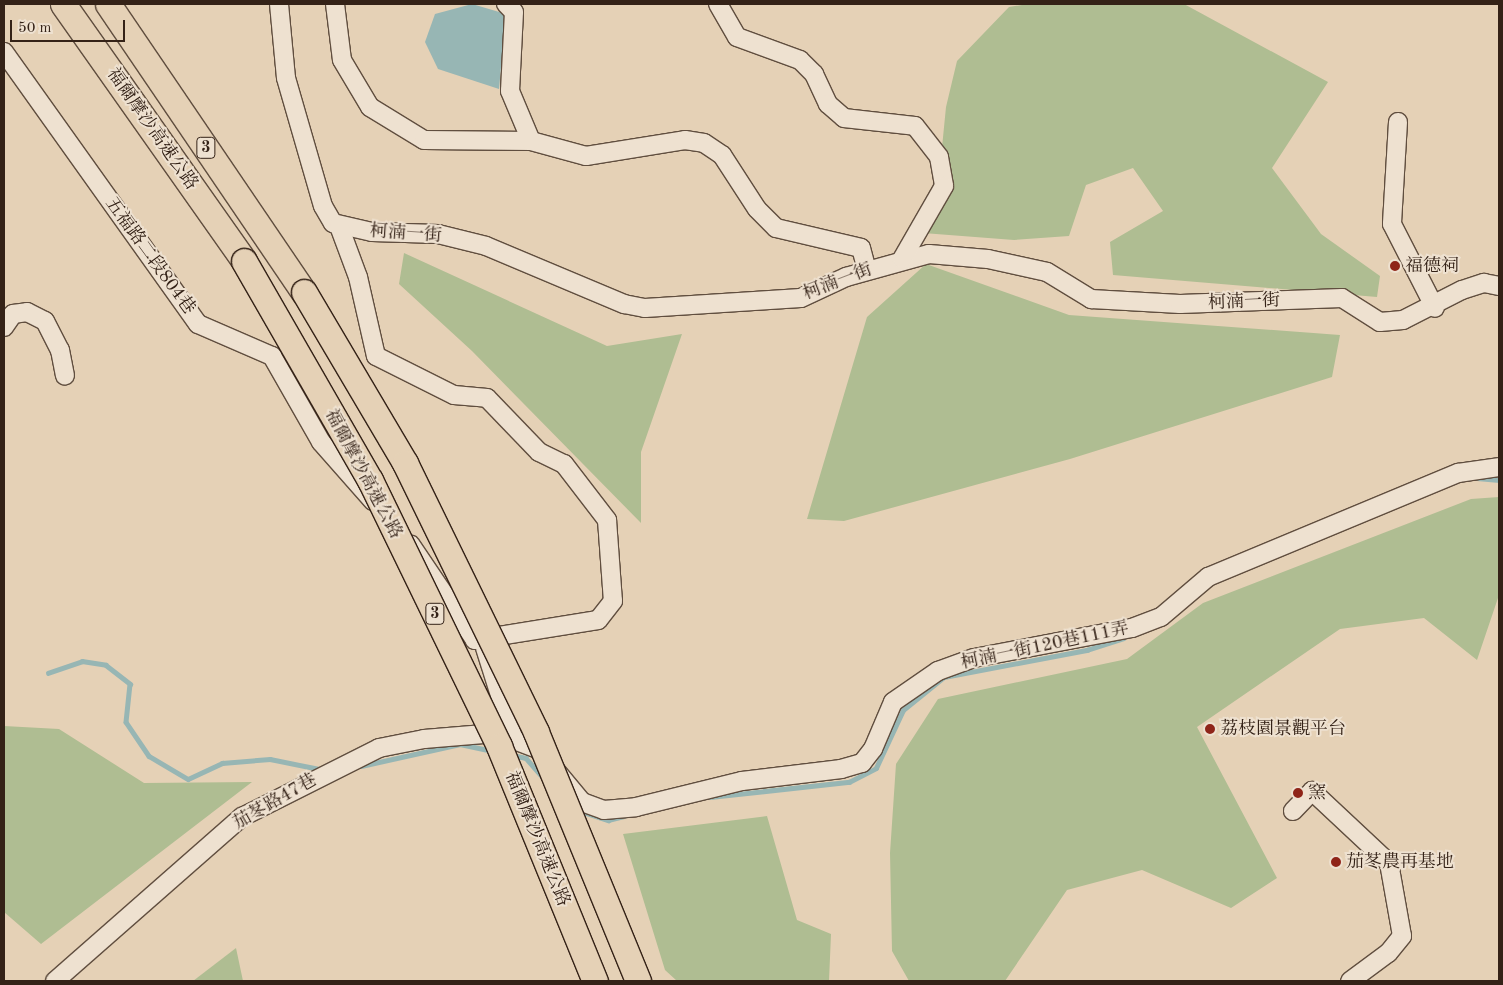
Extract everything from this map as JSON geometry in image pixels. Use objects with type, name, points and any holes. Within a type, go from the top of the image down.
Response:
[{"type":"highway","name":"福爾摩沙高速公路","points":[[63,4],[244,262],[379,498],[499,746],[596,981]]},
{"type":"highway","name":"福爾摩沙高速公路","points":[[108,4],[304,292],[405,463],[531,723],[638,981]]},
{"type":"street","points":[[279,4],[286,78],[323,206],[339,226],[358,277],[376,356],[454,395],[487,398],[539,452],[564,464],[607,520],[614,601],[598,620],[482,639],[514,740]]},
{"type":"street","points":[[335,4],[342,60],[370,107],[424,140],[531,141],[586,156],[685,140],[704,143],[722,155],[757,209],[776,228],[861,248],[867,270]]},
{"type":"street","points":[[506,4],[514,12],[510,91],[531,141]]},
{"type":"street","points":[[718,4],[737,37],[800,60],[814,74],[828,104],[844,118],[915,126],[940,157],[944,186],[902,259]]},
{"type":"street","name":"五福路二段804巷","points":[[4,52],[198,324],[272,356],[321,442],[415,550],[474,640],[482,639]]},
{"type":"street","points":[[1398,122],[1392,224],[1435,308]]},
{"type":"street","name":"柯湳一街","points":[[339,226],[399,235],[438,234],[486,246],[624,304],[645,308],[801,298],[867,270],[902,259],[929,254],[988,259],[1047,272],[1091,299],[1122,302],[1342,298],[1380,322],[1403,320],[1435,308],[1462,290],[1484,283],[1499,286]]},
{"type":"street","points":[[4,327],[13,314],[27,312],[45,321],[60,350],[65,376]]},
{"type":"street","name":"柯湳一街120巷111弄","points":[[514,740],[538,749],[582,802],[604,810],[636,807],[742,781],[862,763],[873,749],[893,702],[938,671],[974,658],[1132,628],[1161,617],[1208,577],[1458,473],[1499,467]]},
{"type":"street","name":"茄苳路47巷","points":[[55,981],[242,817],[293,788],[379,748],[461,734],[496,733],[514,740]]},
{"type":"street","points":[[1293,811],[1312,791],[1389,863],[1402,936],[1388,953],[1350,981]]},
{"type":"green space","points":[[1028,4],[1184,4],[1328,82],[1272,168],[1321,234],[1380,276],[1377,297],[1113,275],[1110,242],[1163,211],[1133,168],[1086,185],[1069,236],[1014,240],[910,232],[936,208],[946,107],[957,61],[1009,7]]},
{"type":"green space","points":[[404,253],[607,346],[682,334],[641,452],[641,523],[472,351],[399,284]]},
{"type":"green space","points":[[926,264],[1069,315],[1340,335],[1332,377],[1070,459],[844,521],[807,519],[867,317]]},
{"type":"green space","points":[[1499,497],[1499,595],[1477,660],[1424,618],[1340,629],[1197,727],[1277,878],[1231,908],[1142,870],[1067,890],[1005,981],[909,981],[892,951],[890,853],[896,764],[938,699],[1127,659],[1203,603],[1471,499]]},
{"type":"green space","points":[[4,726],[59,729],[144,783],[252,782],[41,944],[4,912]]},
{"type":"green space","points":[[767,816],[797,920],[831,934],[829,981],[677,981],[665,970],[623,834]]},
{"type":"green space","points":[[236,948],[243,981],[193,981]]},
{"type":"water","points":[[472,4],[506,14],[499,89],[438,69],[425,42],[435,14]]},
{"type":"waterway","points":[[1477,478],[1499,480]]},
{"type":"waterway","points":[[710,797],[849,782],[876,768],[903,710],[944,677],[1087,650],[1123,638]]},
{"type":"waterway","points":[[48,673],[82,661],[106,665],[130,684],[126,722],[149,756],[188,779],[222,763],[270,759],[324,770]]},
{"type":"waterway","points":[[361,766],[460,744],[492,751]]},
{"type":"waterway","points":[[512,755],[526,758],[541,775]]},
{"type":"waterway","points":[[577,810],[608,820],[624,816]]},
{"type":"place","name":"福德祠","points":[[1395,266]]},
{"type":"place","name":"荔枝園景觀平台","points":[[1210,729]]},
{"type":"place","name":"窯","points":[[1298,793]]},
{"type":"place","name":"茄苳農再基地","points":[[1336,862]]}]
